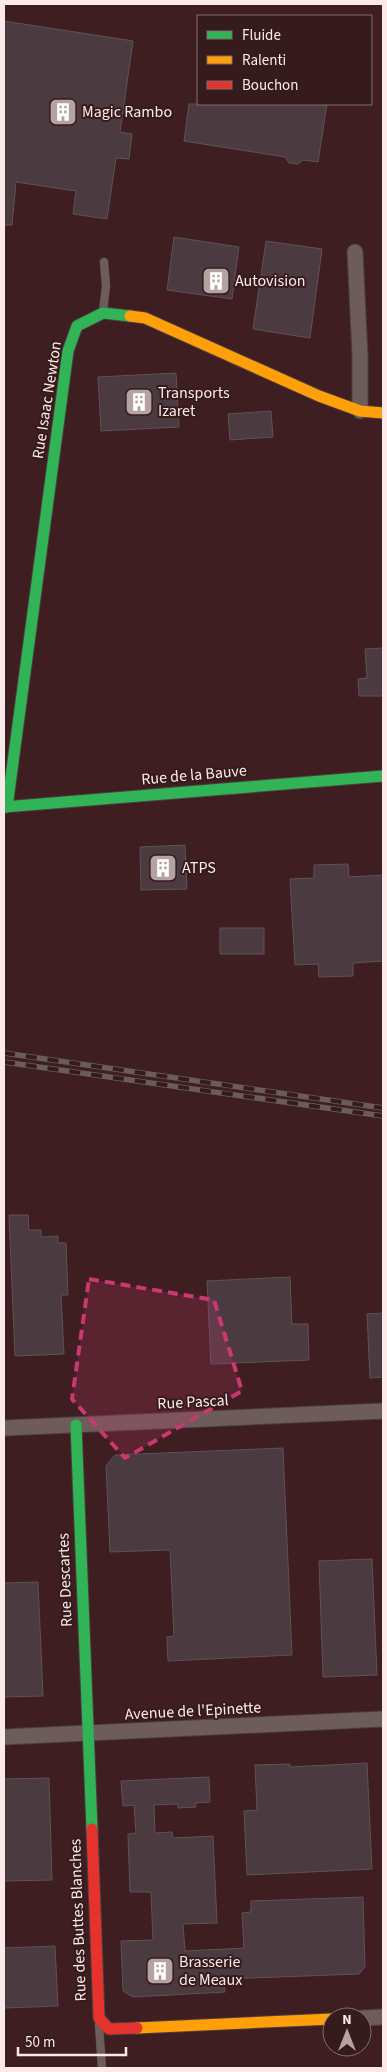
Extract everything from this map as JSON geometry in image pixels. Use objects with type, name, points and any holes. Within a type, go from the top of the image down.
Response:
[{"type":"street","points":[[355,252],[360,355],[360,411]]},
{"type":"street","points":[[103,313],[145,318],[319,396],[360,411],[383,413]]},
{"type":"street","name":"Rue Isaac Newton","points":[[5,807],[68,351],[77,326],[103,313]]},
{"type":"street","name":"Rue de la Bauve","points":[[5,807],[383,776]]},
{"type":"street","name":"Rue Pascal","points":[[4,1428],[383,1411]]},
{"type":"street","name":"Rue Descartes","points":[[76,1425],[87,1733]]},
{"type":"street","name":"Avenue de l'Epinette","points":[[4,1737],[383,1719]]},
{"type":"street","name":"Rue des Buttes Blanches","points":[[87,1733],[99,2018],[109,2029],[322,2019]]},
{"type":"lane","points":[[103,313],[106,286],[104,262]]},
{"type":"lane","points":[[99,2018],[102,2068]]},
{"type":"highlighted area","points":[[89,1279],[214,1300],[242,1391],[125,1458],[72,1399]]},
{"type":"shaded area","points":[[4,4],[383,4],[383,2068],[4,2068]]},
{"type":"building","name":"Magic Rambo","points":[[4,21],[133,41],[120,132],[132,134],[129,159],[116,158],[107,219],[73,214],[76,191],[16,182],[12,225],[4,225]]},
{"type":"building","points":[[189,104],[327,105],[318,162],[303,160],[298,164],[289,163],[285,157],[184,141]]},
{"type":"building","points":[[174,237],[239,247],[232,299],[167,290]]},
{"type":"building","points":[[266,241],[322,249],[310,338],[253,329]]},
{"type":"building","name":"Transports Izaret","points":[[176,373],[179,427],[101,431],[98,377]]},
{"type":"building","points":[[271,411],[273,437],[230,440],[228,414]]},
{"type":"building","points":[[383,648],[383,696],[359,696],[358,679],[367,678],[365,649]]},
{"type":"building","name":"ATPS","points":[[185,845],[187,889],[141,890],[140,847]]},
{"type":"building","points":[[348,864],[349,877],[383,875],[383,961],[353,963],[353,976],[319,977],[318,964],[295,965],[290,879],[314,878],[314,865]]},
{"type":"building","points":[[220,928],[264,928],[264,954],[220,954]]},
{"type":"building","points":[[9,1215],[28,1215],[29,1230],[41,1230],[41,1237],[58,1236],[58,1243],[66,1243],[68,1295],[61,1295],[64,1354],[15,1356]]},
{"type":"building","points":[[290,1277],[292,1324],[308,1324],[309,1360],[211,1364],[207,1281]]},
{"type":"building","points":[[383,1313],[383,1377],[370,1378],[367,1314]]},
{"type":"building","points":[[283,1448],[292,1655],[168,1661],[167,1637],[174,1636],[170,1550],[110,1552],[106,1466],[115,1455]]},
{"type":"building","points":[[372,1559],[377,1675],[323,1677],[319,1561]]},
{"type":"building","points":[[38,1582],[43,1696],[4,1697],[4,1583]]},
{"type":"building","points":[[367,1763],[372,1869],[247,1875],[244,1811],[257,1810],[255,1765],[290,1764],[290,1767]]},
{"type":"building","points":[[209,1777],[210,1802],[195,1803],[196,1807],[178,1808],[178,1804],[154,1805],[155,1833],[172,1832],[173,1838],[213,1836],[217,1923],[183,1924],[185,1951],[244,1948],[242,1913],[251,1912],[251,1901],[363,1897],[365,1967],[359,1974],[224,1979],[225,1992],[133,1997],[123,1991],[121,1941],[153,1940],[151,1892],[130,1892],[128,1834],[136,1833],[134,1805],[123,1806],[121,1781]]},
{"type":"building","points":[[49,1778],[52,1880],[4,1881],[4,1779]]},
{"type":"building","points":[[55,1946],[58,2006],[4,2008],[4,1948]]},
{"type":"railway","points":[[4,1053],[383,1108]]},
{"type":"railway","points":[[4,1062],[383,1116]]},
{"type":"traffic: fast","points":[[7,807],[68,351],[77,326],[103,313],[130,316]]},
{"type":"traffic: fast","points":[[4,807],[383,776]]},
{"type":"traffic: fast","points":[[76,1425],[92,1829]]},
{"type":"traffic: slow","points":[[130,316],[145,318],[319,396],[360,411],[383,413]]},
{"type":"traffic: slow","points":[[137,2028],[322,2019]]},
{"type":"traffic: jam","points":[[92,1829],[99,2018],[109,2029],[137,2028]]},
{"type":"place","name":"Magic Rambo","points":[[63,112]]},
{"type":"place","name":"Autovision","points":[[216,281]]},
{"type":"place","name":"Transports Izaret","points":[[139,402]]},
{"type":"place","name":"ATPS","points":[[163,868]]},
{"type":"place","name":"Brasserie de Meaux","points":[[160,1971]]}]
